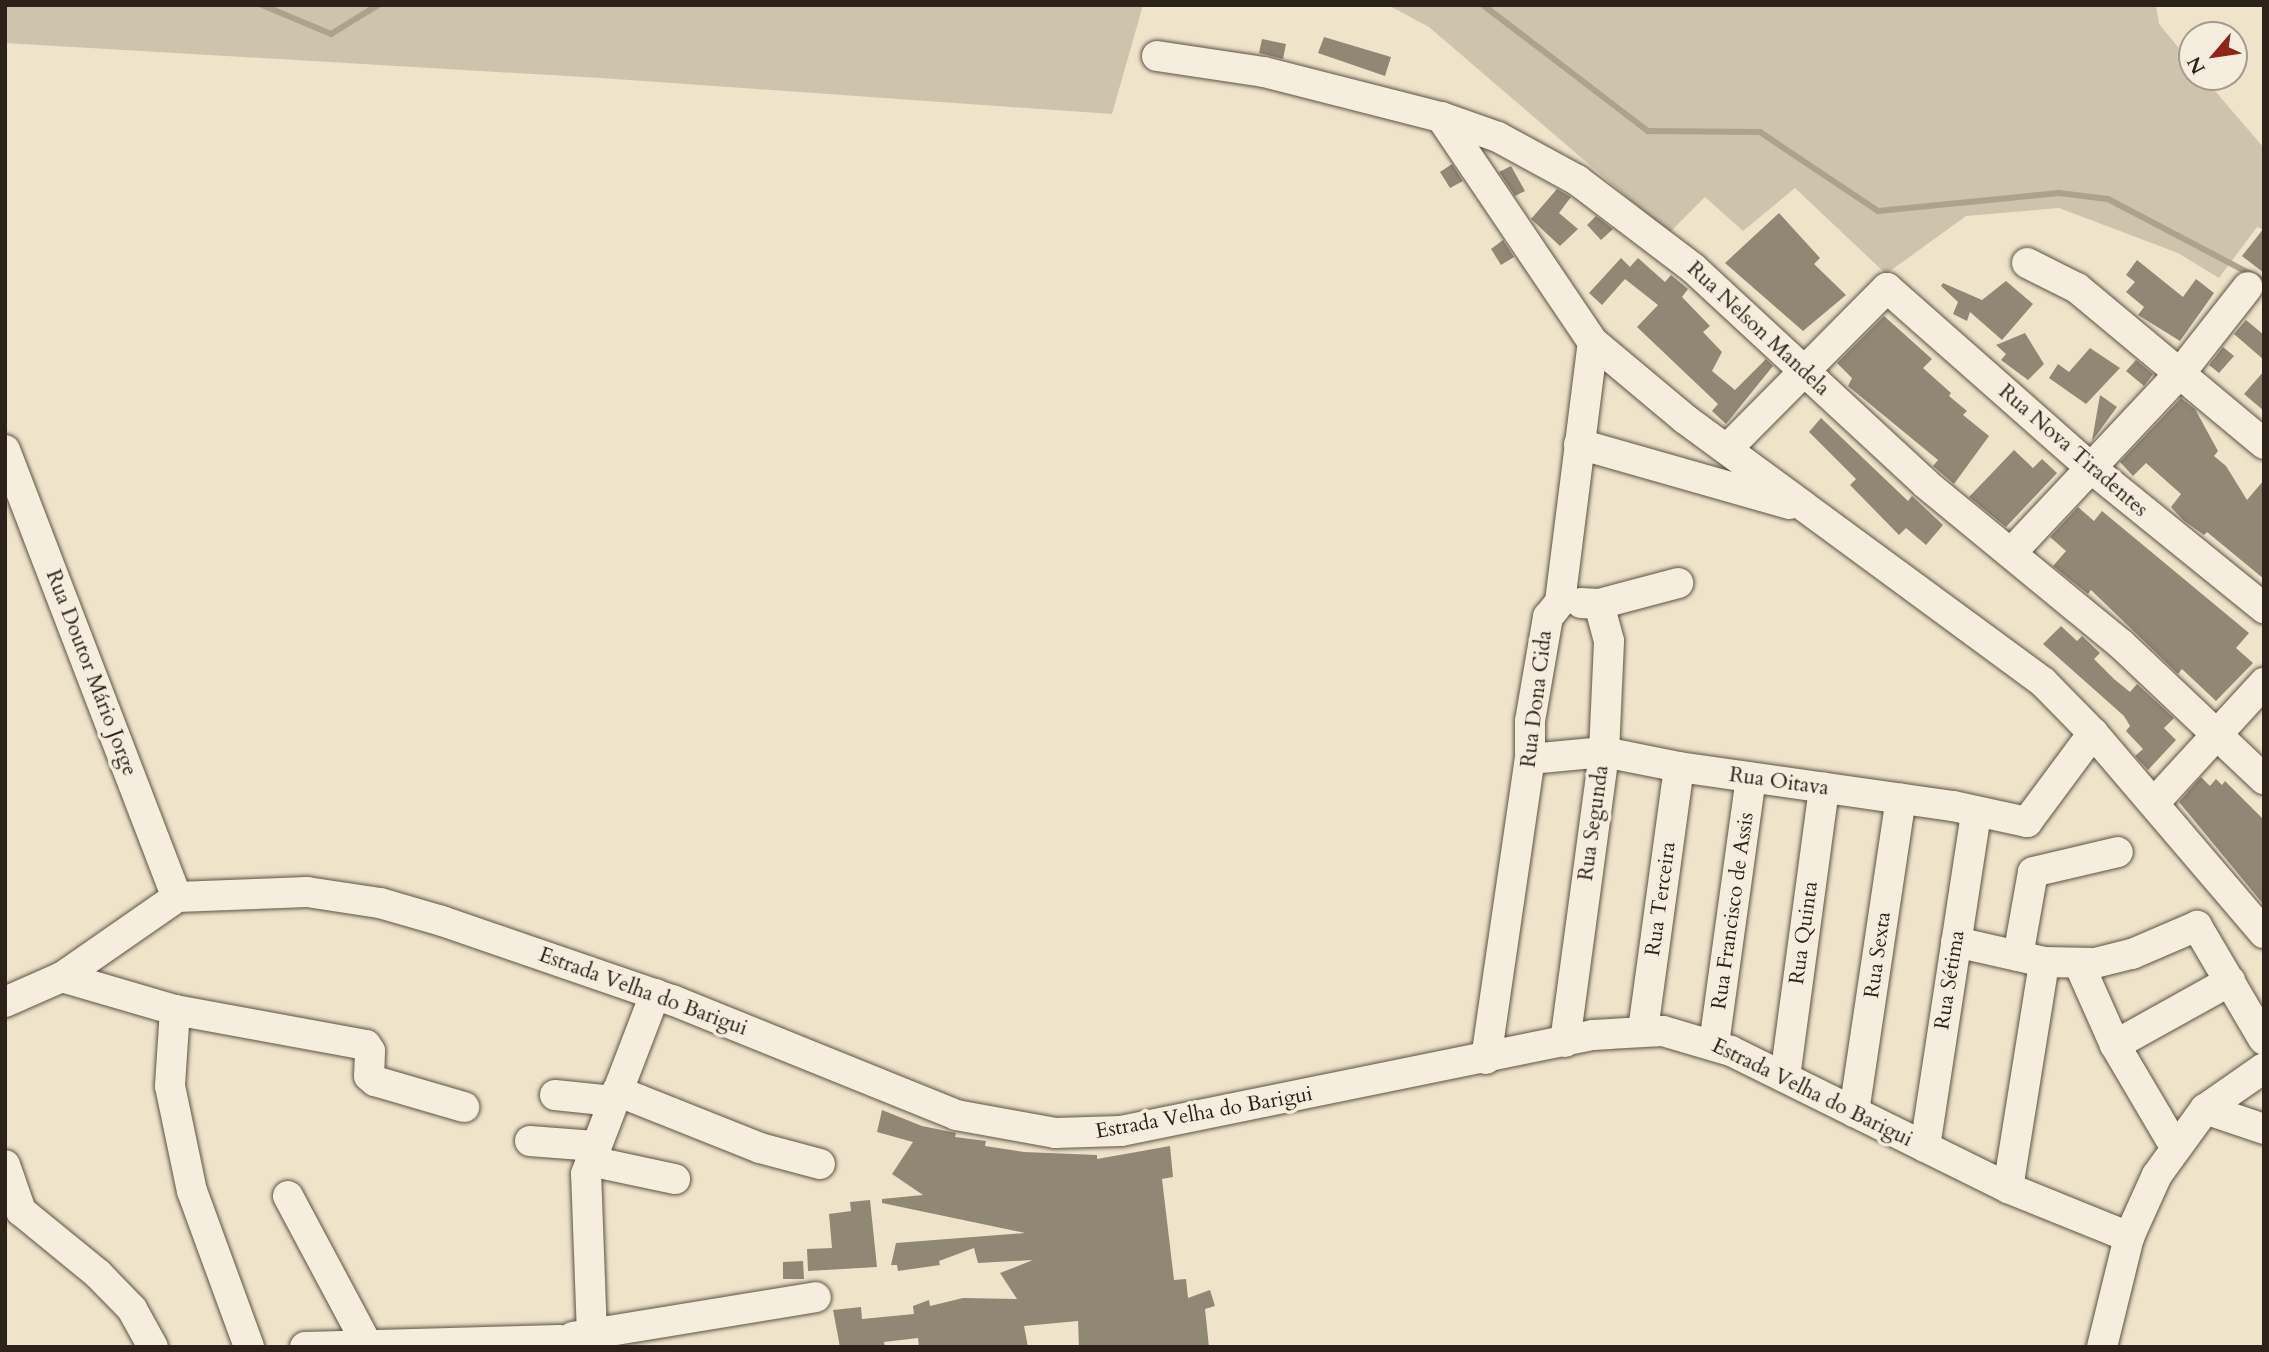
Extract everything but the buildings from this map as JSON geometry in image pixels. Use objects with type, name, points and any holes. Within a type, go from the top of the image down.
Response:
[{"type":"street","name":"Rua Nelson Mandela","points":[[1157,56],[1264,72],[1441,117],[1498,137],[1611,203],[1700,275],[1926,484],[2120,644],[2264,779]]},
{"type":"street","points":[[1441,117],[1593,342],[1727,449],[2024,667],[2093,733],[2264,933]]},
{"type":"street","points":[[2027,263],[2077,288],[2181,372],[2264,444]]},
{"type":"street","points":[[2011,553],[2181,372],[2248,287]]},
{"type":"street","name":"Rua Nova Tiradentes","points":[[1803,371],[1887,288],[2091,468],[2264,608]]},
{"type":"street","name":"Rua Dona Cida","points":[[1486,1059],[1530,759],[1530,721],[1548,617],[1560,602],[1593,342]]},
{"type":"street","points":[[1727,449],[1803,371]]},
{"type":"street","points":[[1579,444],[1812,510]]},
{"type":"street","name":"Rua Doutor Mário Jorge","points":[[5,450],[177,897]]},
{"type":"street","points":[[1560,602],[1600,604],[1678,583]]},
{"type":"street","name":"Rua Segunda","points":[[1565,1042],[1604,752],[1609,641],[1600,604]]},
{"type":"street","points":[[2154,803],[2264,684]]},
{"type":"street","name":"Rua Oitava","points":[[1530,759],[1604,752],[1679,767],[1901,799],[2027,822],[2093,733]]},
{"type":"street","name":"Rua Terceira","points":[[1643,1030],[1679,767]]},
{"type":"street","name":"Rua Francisco de Assis","points":[[1714,1044],[1751,778]]},
{"type":"street","name":"Rua Quinta","points":[[1784,1077],[1824,788]]},
{"type":"street","name":"Rua Sexta","points":[[1854,1112],[1901,799]]},
{"type":"street","name":"Rua Sétima","points":[[1925,1147],[1976,813]]},
{"type":"street","points":[[2008,1188],[2031,959],[2033,872],[2118,852]]},
{"type":"street","name":"Estrada Velha do Barigui","points":[[177,897],[307,892],[380,903],[656,994],[956,1115],[1055,1133],[1132,1129],[1565,1042],[1643,1030],[1714,1044],[2008,1188],[2129,1237]]},
{"type":"street","points":[[6,1004],[62,977],[177,897]]},
{"type":"street","points":[[1956,942],[2031,959],[2079,964],[2114,960],[2197,926],[2236,900]]},
{"type":"street","points":[[2197,926],[2264,1040]]},
{"type":"street","points":[[2079,964],[2115,1045],[2174,1146]]},
{"type":"street","points":[[62,977],[175,1010],[366,1045],[370,1051],[369,1076],[375,1081],[464,1107]]},
{"type":"street","points":[[2115,1045],[2230,981]]},
{"type":"street","points":[[592,1335],[586,1188],[593,1154],[656,994]]},
{"type":"street","points":[[175,1010],[170,1086],[192,1191],[249,1347]]},
{"type":"street","points":[[2102,1347],[2129,1237],[2174,1146],[2222,1093],[2264,1068]]},
{"type":"street","points":[[555,1096],[615,1096],[748,1144],[820,1164]]},
{"type":"street","points":[[2205,1109],[2264,1129]]},
{"type":"street","points":[[530,1141],[593,1154],[675,1178]]},
{"type":"street","points":[[5,1165],[21,1211],[98,1274],[132,1309],[153,1347]]},
{"type":"street","points":[[288,1196],[367,1344]]},
{"type":"street","points":[[305,1347],[561,1343],[592,1335],[816,1297]]},
{"type":"shaded area","points":[[5,5],[1143,5],[1112,114],[601,78],[5,43]]},
{"type":"shaded area","points":[[1388,5],[2156,5],[2159,24],[2178,47],[2178,91],[2215,91],[2264,148],[2264,230],[2257,227],[2219,278],[2178,253],[2059,208],[1966,216],[1886,274],[1795,188],[1743,231],[1705,197],[1669,233],[1429,27]]},
{"type":"waterway","points":[[262,5],[331,34],[378,5]]},
{"type":"waterway","points":[[1483,5],[1648,131],[1760,132],[1878,211],[2059,193],[2108,199],[2264,281]]}]
